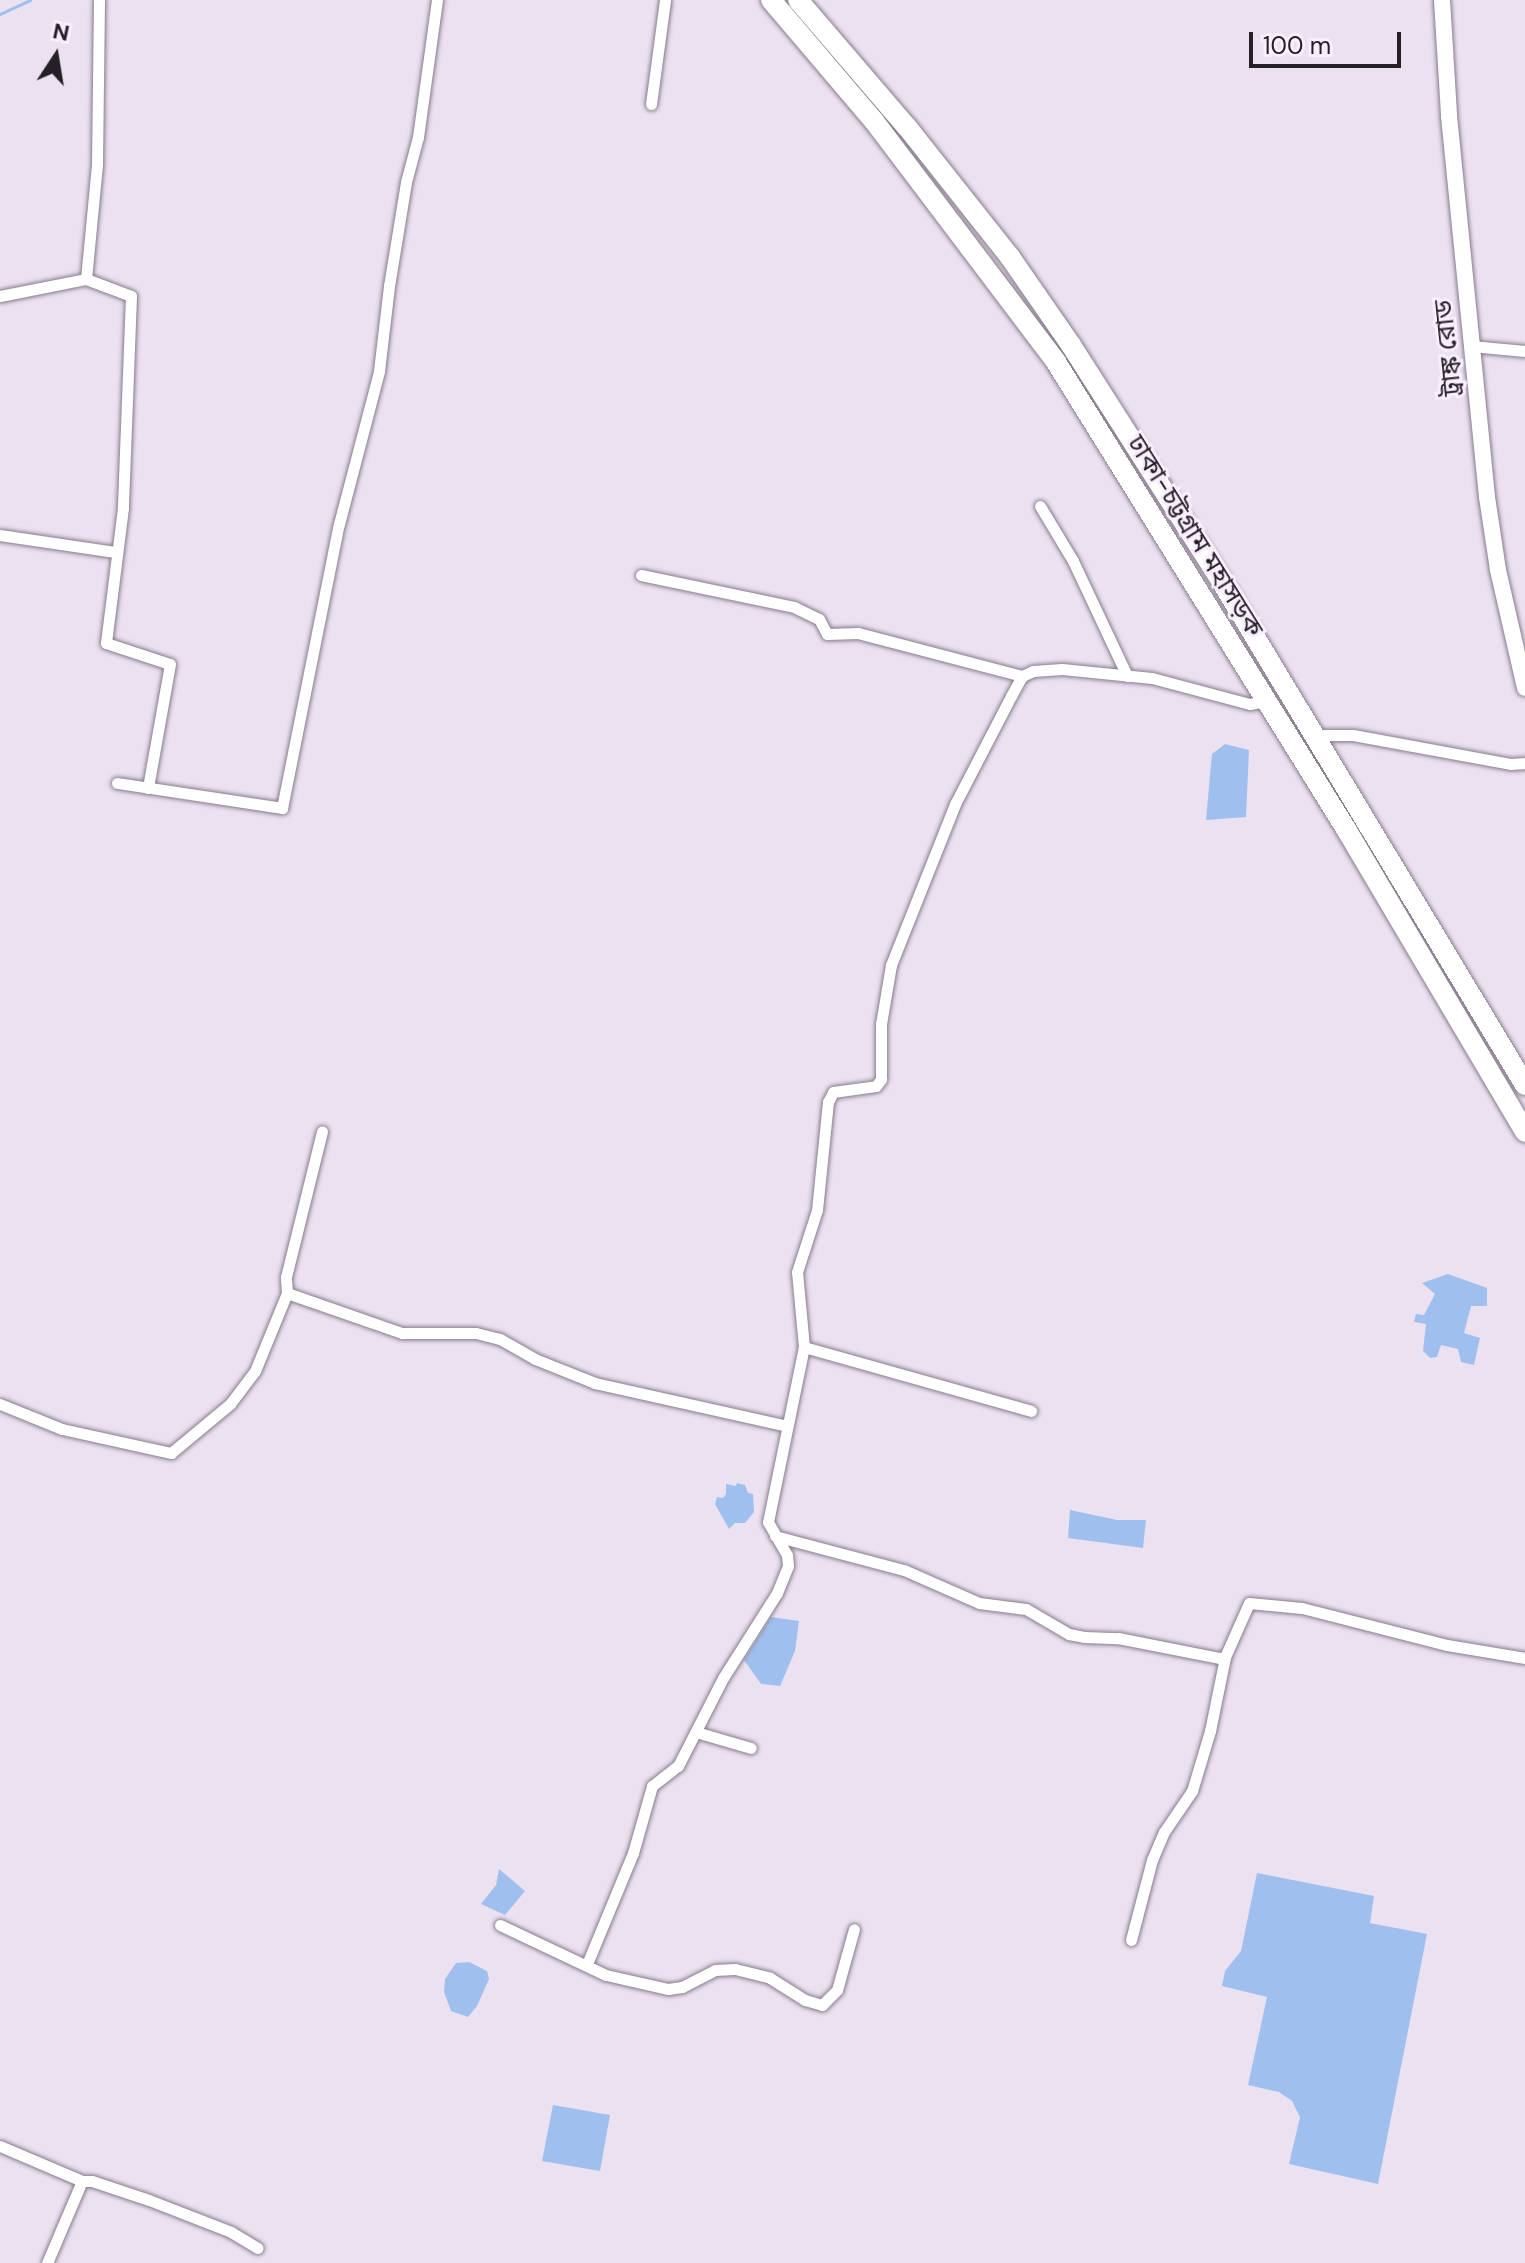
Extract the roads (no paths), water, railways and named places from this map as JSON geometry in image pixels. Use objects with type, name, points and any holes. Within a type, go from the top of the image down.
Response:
[{"type":"highway","name":"ঢাকা-চট্টগ্রাম মহাসড়ক","points":[[771,0],[874,121],[1056,362],[1346,829],[1525,1132]]},
{"type":"highway","name":"ঢাকা-চট্টগ্রাম মহাসড়ক","points":[[798,0],[916,139],[1010,257],[1062,332],[1223,584],[1525,1085]]},
{"type":"main road","name":"ট্রাঙ্ক রোড","points":[[1442,0],[1471,346],[1498,570],[1525,688]]},
{"type":"street","points":[[86,279],[97,164],[99,0]]},
{"type":"street","points":[[117,783],[282,808],[339,524],[379,371],[389,286],[406,182],[418,137],[437,0]]},
{"type":"street","points":[[651,104],[665,0]]},
{"type":"street","points":[[0,296],[86,279],[131,296],[123,508],[115,552],[106,643],[170,664],[148,788]]},
{"type":"street","points":[[1471,346],[1525,351]]},
{"type":"street","points":[[1040,506],[1073,561],[1127,676]]},
{"type":"street","points":[[0,535],[115,552]]},
{"type":"street","points":[[641,575],[794,607],[819,619],[827,634],[858,633],[1022,676]]},
{"type":"street","points":[[587,1964],[633,1853],[652,1786],[678,1766],[723,1678],[788,1566],[787,1555],[768,1522],[804,1347],[797,1272],[817,1210],[828,1102],[833,1092],[876,1086],[881,1079],[881,1024],[891,965],[955,804],[1022,676],[1033,671],[1062,669],[1152,678],[1250,704],[1265,701]]},
{"type":"street","points":[[1312,735],[1353,735],[1511,764],[1525,763]]},
{"type":"street","points":[[0,1404],[62,1429],[171,1453],[230,1404],[255,1371],[287,1293],[286,1277],[322,1131]]},
{"type":"street","points":[[287,1293],[402,1333],[476,1333],[500,1339],[535,1359],[595,1383],[787,1426]]},
{"type":"street","points":[[804,1347],[1031,1411]]},
{"type":"street","points":[[775,1536],[904,1570],[979,1603],[1026,1609],[1069,1634],[1118,1638],[1225,1657]]},
{"type":"street","points":[[1131,1940],[1155,1852],[1192,1791],[1210,1731],[1225,1657],[1249,1603],[1302,1608],[1447,1645],[1525,1658]]},
{"type":"street","points":[[696,1732],[751,1748]]},
{"type":"street","points":[[500,1925],[606,1975],[668,1989],[682,1987],[715,1970],[735,1969],[770,1978],[805,2000],[822,2005],[837,1990],[854,1929]]},
{"type":"street","points":[[0,2146],[82,2181],[92,2181],[149,2200],[231,2232],[258,2248]]},
{"type":"street","points":[[47,2263],[82,2181]]},
{"type":"water","points":[[1225,744],[1249,750],[1246,817],[1206,820],[1212,754]]},
{"type":"water","points":[[1448,1274],[1487,1288],[1487,1306],[1471,1306],[1464,1333],[1480,1338],[1474,1365],[1461,1362],[1458,1349],[1441,1345],[1437,1357],[1430,1358],[1423,1351],[1426,1324],[1414,1322],[1416,1314],[1424,1315],[1435,1294],[1422,1283]]},
{"type":"water","points":[[737,1483],[745,1485],[748,1493],[753,1494],[754,1512],[745,1523],[735,1523],[729,1529],[715,1504],[717,1497],[723,1498],[726,1494],[726,1484],[736,1486]]},
{"type":"water","points":[[1070,1510],[1117,1520],[1146,1520],[1143,1548],[1068,1538]]},
{"type":"water","points":[[771,1617],[799,1621],[795,1651],[780,1686],[761,1684],[744,1660]]},
{"type":"water","points":[[499,1869],[525,1891],[505,1915],[481,1904],[496,1885]]},
{"type":"water","points":[[1257,1873],[1374,1896],[1370,1923],[1427,1934],[1378,2184],[1289,2164],[1300,2117],[1292,2101],[1279,2092],[1248,2085],[1267,1997],[1222,1986],[1225,1971],[1241,1951]]},
{"type":"water","points":[[469,1962],[487,1971],[489,1979],[477,2006],[468,2017],[451,2011],[444,1992],[445,1979],[456,1963]]},
{"type":"water","points":[[553,2105],[610,2115],[600,2171],[542,2161]]},
{"type":"waterway","points":[[0,14],[30,0]]}]
